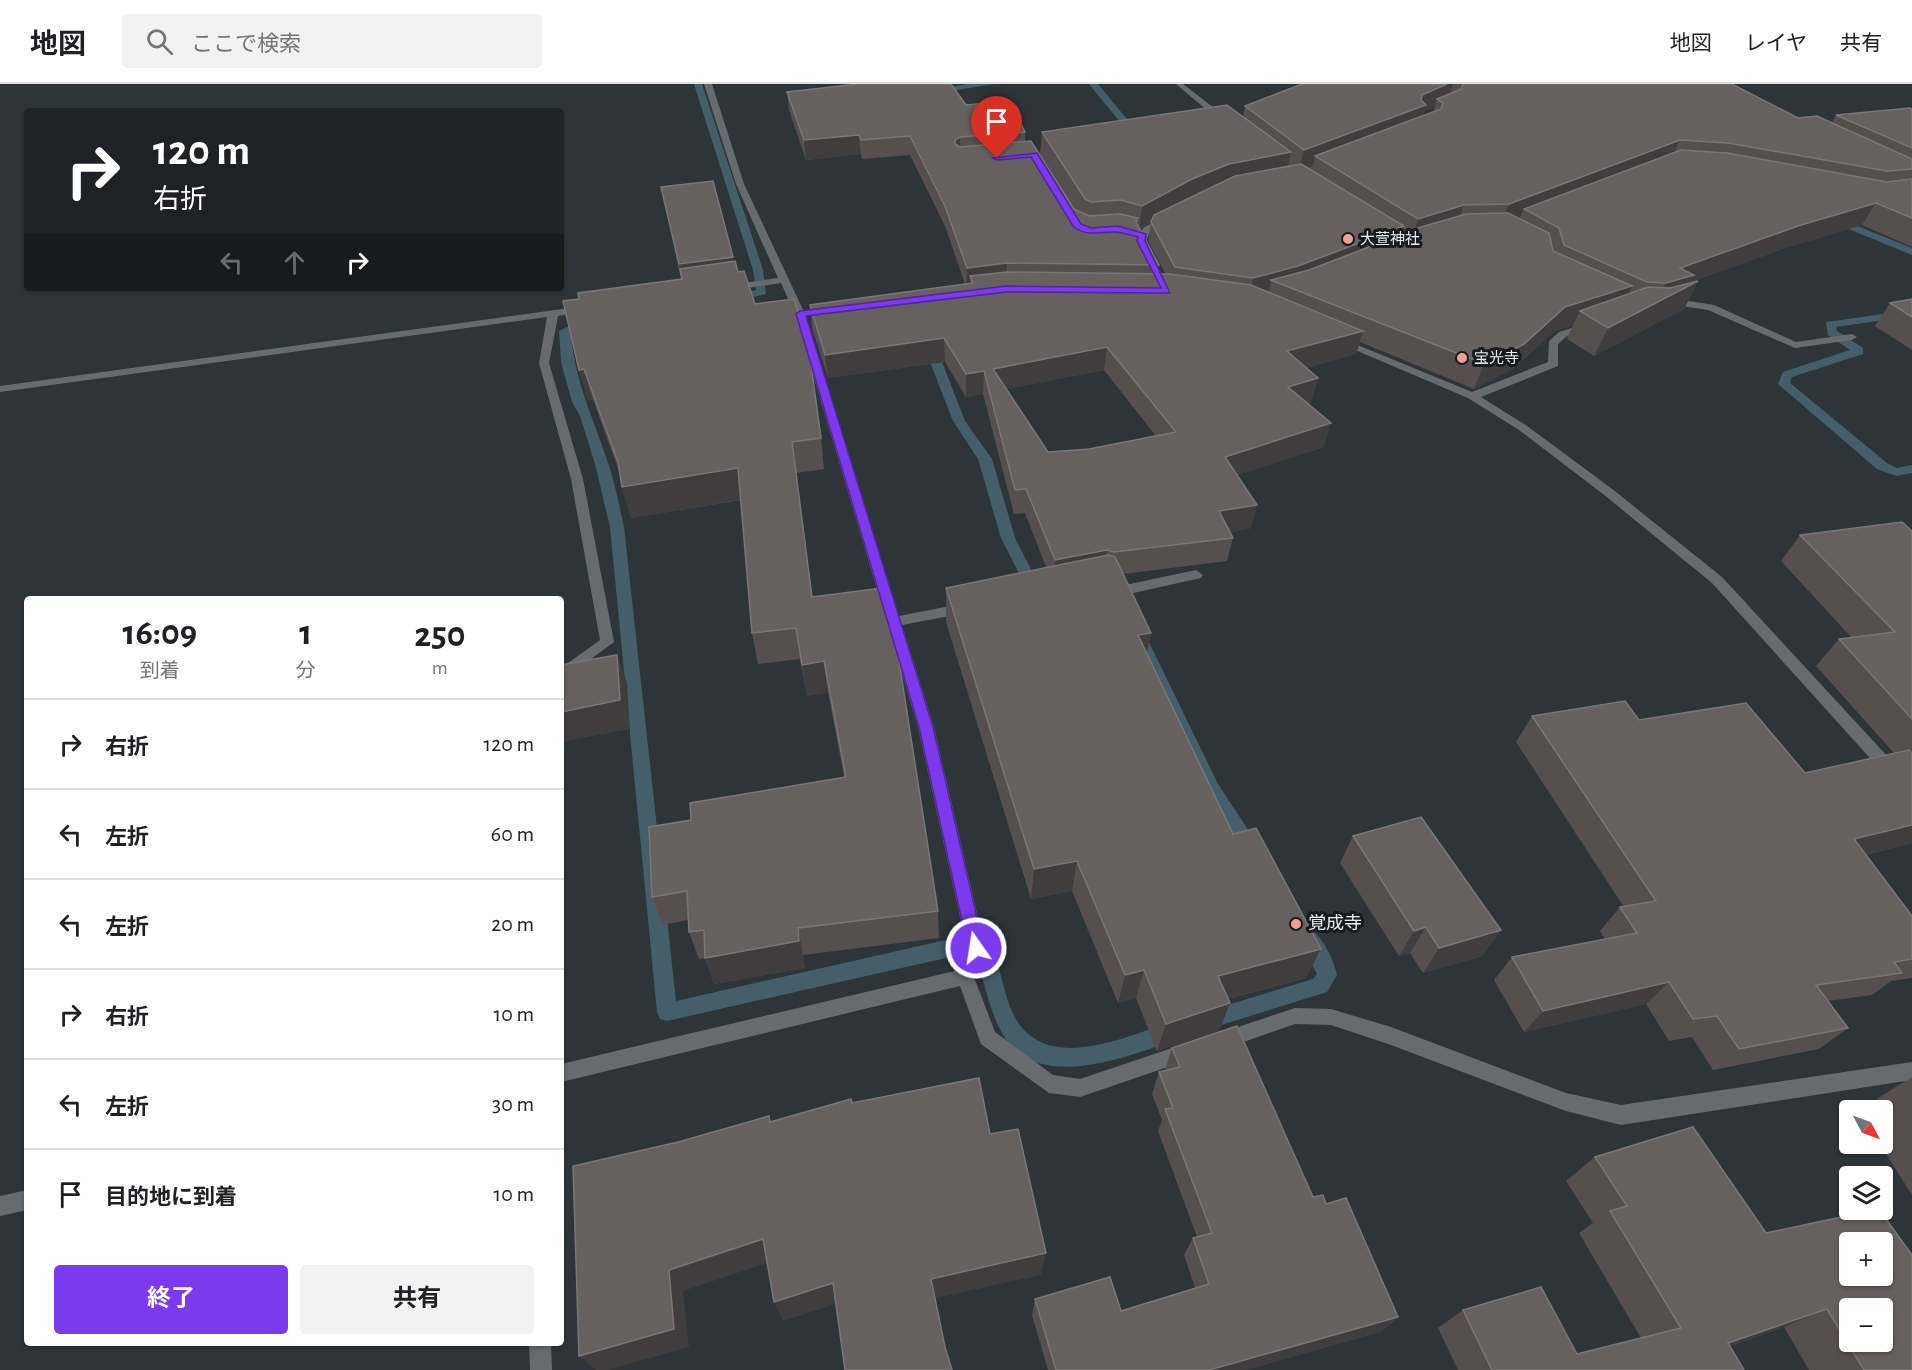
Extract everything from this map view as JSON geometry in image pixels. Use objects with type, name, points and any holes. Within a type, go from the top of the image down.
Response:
[{"type":"street","points":[[708,84],[740,184],[779,280],[806,314],[926,727],[976,948],[965,977],[988,1038],[1048,1084],[1080,1088],[1295,1016],[1331,1017],[1391,1036],[1566,1102],[1621,1115],[1912,1071]]},
{"type":"street","points":[[1179,85],[1234,127]]},
{"type":"street","points":[[1151,261],[1138,235],[1173,215]]},
{"type":"street","points":[[722,289],[779,280]]},
{"type":"street","points":[[1655,311],[1682,303],[1710,307],[1795,345],[1852,337]]},
{"type":"street","points":[[0,389],[598,307]]},
{"type":"street","points":[[553,314],[544,363],[577,479],[607,642],[564,674]]},
{"type":"street","points":[[1472,396],[1554,364],[1553,343],[1563,334],[1594,324]]},
{"type":"street","points":[[1323,334],[1472,396],[1523,428],[1586,475],[1717,580],[1912,794]]},
{"type":"street","points":[[1093,583],[1104,581],[1129,589],[1196,575]]},
{"type":"street","points":[[894,622],[976,606]]},
{"type":"street","points":[[564,1072],[965,977]]},
{"type":"street","points":[[0,1206],[24,1201]]},
{"type":"street","points":[[540,1346],[542,1370]]},
{"type":"building","points":[[858,84],[951,84],[966,105],[1010,101],[1025,132],[960,137],[955,140],[955,144],[960,147],[1031,141],[1074,209],[1089,216],[1120,214],[1138,218],[1136,222],[1159,265],[1007,263],[967,268],[945,206],[910,136],[861,140],[859,135],[804,140],[787,92]]},
{"type":"building","points":[[1302,84],[1447,84],[1422,95],[1421,100],[1426,105],[1304,150],[1245,106]]},
{"type":"building","points":[[1463,84],[1732,84],[1798,118],[1817,116],[1912,159],[1912,169],[1887,171],[1728,143],[1680,140],[1509,204],[1464,205],[1418,219],[1315,156],[1441,109],[1443,103],[1437,99],[1462,89]]},
{"type":"building","points":[[1227,105],[1291,152],[1229,164],[1192,179],[1142,206],[1121,200],[1091,202],[1085,199],[1042,132]]},
{"type":"building","points":[[1912,109],[1912,148],[1836,115]]},
{"type":"building","points":[[1681,150],[1727,153],[1887,182],[1912,179],[1912,218],[1876,203],[1801,225],[1680,268],[1694,275],[1666,283],[1647,282],[1564,245],[1559,228],[1524,209]]},
{"type":"building","points":[[1301,164],[1404,226],[1298,266],[1253,278],[1175,267],[1151,222],[1154,215],[1235,176]]},
{"type":"building","points":[[713,181],[733,257],[679,264],[661,187]]},
{"type":"building","points":[[1508,213],[1549,233],[1553,251],[1632,286],[1565,307],[1524,344],[1484,364],[1271,280],[1309,270],[1421,227],[1466,214]]},
{"type":"building","points":[[735,261],[738,272],[744,271],[755,304],[794,299],[809,350],[821,438],[792,442],[812,597],[882,588],[894,629],[938,911],[798,928],[799,941],[705,958],[704,930],[689,932],[687,891],[652,897],[649,827],[691,820],[690,803],[846,777],[824,661],[802,665],[796,628],[752,633],[738,468],[622,487],[618,462],[584,369],[579,370],[563,301],[579,299],[578,293],[682,279],[680,269]]},
{"type":"building","points":[[1007,272],[1170,274],[1251,285],[1363,331],[1287,351],[1318,378],[1288,387],[1331,423],[1225,457],[1257,505],[1219,511],[1233,538],[1114,552],[1107,550],[1055,560],[1026,489],[1015,490],[984,371],[966,374],[944,338],[825,355],[810,305],[973,283],[970,276]],"holes":[[[1107,347],[1176,432],[1089,449],[1048,452],[993,369]]]},
{"type":"building","points":[[1698,281],[1608,328],[1580,311],[1648,287],[1670,288]]},
{"type":"building","points":[[1912,299],[1912,317],[1890,303]]},
{"type":"building","points":[[1902,522],[1912,531],[1912,719],[1839,639],[1895,632],[1800,535]]},
{"type":"building","points":[[1108,555],[1115,557],[1151,633],[1138,635],[1233,834],[1256,828],[1321,949],[1218,976],[1230,1003],[1166,1024],[1144,970],[1125,975],[1077,861],[1034,869],[946,588]]},
{"type":"building","points":[[617,655],[620,700],[564,711],[564,664]]},
{"type":"building","points":[[1625,701],[1639,720],[1746,703],[1805,773],[1909,750],[1912,753],[1912,825],[1854,839],[1912,916],[1912,959],[1894,962],[1902,973],[1816,985],[1848,1028],[1739,1049],[1717,1016],[1693,1019],[1669,982],[1543,1011],[1512,957],[1637,933],[1620,907],[1656,901],[1532,716]]},
{"type":"building","points":[[1421,817],[1501,930],[1439,948],[1426,927],[1414,931],[1353,836]]},
{"type":"building","points":[[1237,1026],[1313,1197],[1323,1195],[1326,1204],[1346,1198],[1398,1317],[1209,1370],[1056,1370],[1035,1299],[1110,1277],[1121,1311],[1209,1284],[1193,1238],[1212,1233],[1165,1109],[1173,1108],[1159,1072],[1180,1067],[1172,1048]]},
{"type":"building","points":[[979,1078],[990,1134],[1018,1129],[1046,1253],[931,1279],[952,1370],[845,1370],[833,1283],[774,1302],[763,1239],[669,1270],[674,1329],[579,1356],[573,1166],[678,1142],[769,1116],[770,1122],[851,1099],[852,1103]]},
{"type":"building","points":[[1693,1127],[1766,1233],[1839,1217],[1839,1220],[1887,1220],[1912,1255],[1912,1370],[1864,1370],[1853,1352],[1893,1352],[1893,1298],[1839,1298],[1839,1329],[1827,1309],[1728,1343],[1744,1370],[1492,1370],[1463,1310],[1541,1287],[1577,1354],[1681,1328],[1610,1211],[1627,1206],[1595,1157]]},
{"type":"waterway","points":[[698,84],[758,270],[762,292],[730,299]]},
{"type":"waterway","points":[[932,91],[990,84]]},
{"type":"waterway","points":[[1093,84],[1137,137]]},
{"type":"waterway","points":[[1833,219],[1912,252]]},
{"type":"waterway","points":[[1912,313],[1830,324],[1832,333],[1859,351],[1787,375],[1784,384],[1882,466],[1896,472],[1912,469]]},
{"type":"waterway","points":[[589,320],[565,331],[567,362],[578,402],[586,416],[602,464],[617,527],[667,1012],[946,949],[987,961],[1010,1027],[1024,1044],[1042,1054],[1063,1057],[1085,1056],[1109,1051],[1172,1031]]},
{"type":"waterway","points":[[929,344],[959,421],[985,459],[1008,538],[1035,591]]},
{"type":"waterway","points":[[1136,632],[1211,788],[1252,850]]},
{"type":"waterway","points":[[1205,1021],[1320,986],[1327,975],[1325,965],[1306,935]]},
{"type":"place","name":"大萱神社","points":[[1348,239]]},
{"type":"place","name":"宝光寺","points":[[1462,358]]},
{"type":"place","name":"覚成寺","points":[[1296,924]]},
{"type":"route","points":[[976,948],[926,727],[800,314],[1006,289],[1167,291],[1141,241],[1143,236],[1118,229],[1087,231],[1077,226],[1034,155],[997,158]]}]
